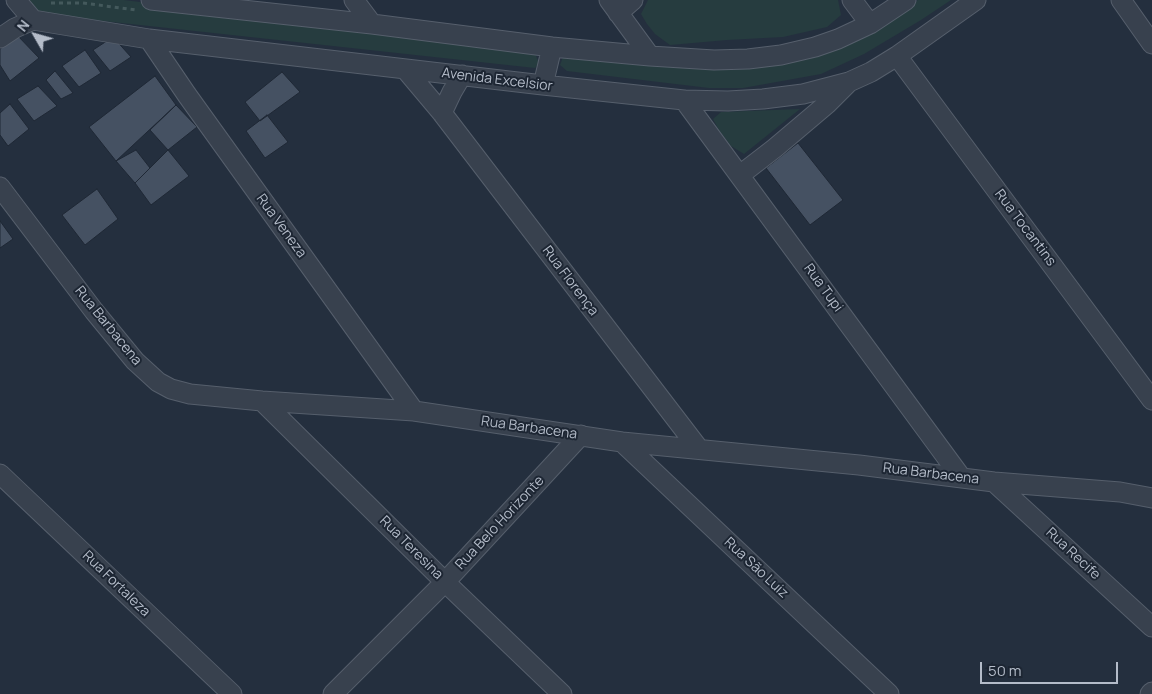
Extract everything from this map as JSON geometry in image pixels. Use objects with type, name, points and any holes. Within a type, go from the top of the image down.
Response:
[{"type":"street","points":[[0,38],[33,20],[16,0]]},
{"type":"street","points":[[151,0],[552,46],[650,56],[714,60],[748,59],[781,55],[815,47],[870,24],[906,0]]},
{"type":"street","points":[[354,0],[372,24]]},
{"type":"street","points":[[634,0],[613,6],[650,56]]},
{"type":"street","points":[[852,0],[870,24]]},
{"type":"street","name":"Avenida Excelsior","points":[[33,20],[149,39],[404,69],[684,100],[728,101],[803,94],[849,82],[871,72],[897,56],[976,0]]},
{"type":"street","points":[[1121,0],[1152,44]]},
{"type":"street","name":"Rua Veneza","points":[[149,39],[414,411]]},
{"type":"street","points":[[543,85],[552,46]]},
{"type":"street","name":"Rua Tocantins","points":[[897,56],[1152,400]]},
{"type":"street","name":"Rua Florença","points":[[404,69],[442,113],[699,449]]},
{"type":"street","points":[[442,113],[462,75]]},
{"type":"street","points":[[740,175],[798,129],[849,82]]},
{"type":"street","name":"Rua Tupi","points":[[684,100],[961,478]]},
{"type":"street","name":"Rua Barbacena","points":[[0,186],[123,347],[158,382],[190,394],[262,401],[414,411],[622,442],[858,465],[994,482],[1111,492],[1152,498]]},
{"type":"street","name":"Rua Teresina","points":[[262,401],[445,582],[562,694]]},
{"type":"street","name":"Rua Belo Horizonte","points":[[333,694],[445,582],[581,436]]},
{"type":"street","name":"Rua São Luiz","points":[[622,442],[889,694]]},
{"type":"street","name":"Rua Fortaleza","points":[[0,474],[232,694]]},
{"type":"street","name":"Rua Recife","points":[[994,482],[1152,627]]},
{"type":"green space","points":[[20,0],[124,0],[534,51],[539,63],[535,68],[39,14]]},
{"type":"green space","points":[[648,0],[838,0],[841,15],[827,27],[783,37],[670,45],[655,34],[641,14]]},
{"type":"green space","points":[[918,0],[951,0],[864,54],[821,74],[743,88],[709,88],[567,71],[560,65],[564,54],[741,66],[911,5]]},
{"type":"green space","points":[[800,109],[744,154],[731,146],[713,119],[721,112]]},
{"type":"building","points":[[17,35],[39,58],[10,81],[0,65],[0,49]]},
{"type":"building","points":[[113,37],[131,57],[110,71],[93,50]]},
{"type":"building","points":[[85,50],[101,73],[79,87],[62,66]]},
{"type":"building","points":[[55,71],[73,93],[61,99],[46,80]]},
{"type":"building","points":[[282,72],[300,92],[260,121],[245,102]]},
{"type":"building","points":[[155,76],[176,105],[116,161],[89,127]]},
{"type":"building","points":[[38,86],[57,106],[34,121],[17,99]]},
{"type":"building","points":[[10,104],[29,129],[8,146],[0,135],[0,113]]},
{"type":"building","points":[[176,105],[197,127],[168,150],[150,130]]},
{"type":"building","points":[[267,115],[288,142],[265,158],[246,131]]},
{"type":"building","points":[[798,143],[843,200],[810,225],[766,168]]},
{"type":"building","points":[[136,150],[150,168],[135,183],[116,161]]},
{"type":"building","points":[[168,150],[189,176],[151,205],[135,183]]},
{"type":"building","points":[[97,189],[118,219],[85,245],[62,215]]},
{"type":"building","points":[[0,221],[13,239],[0,248]]}]
